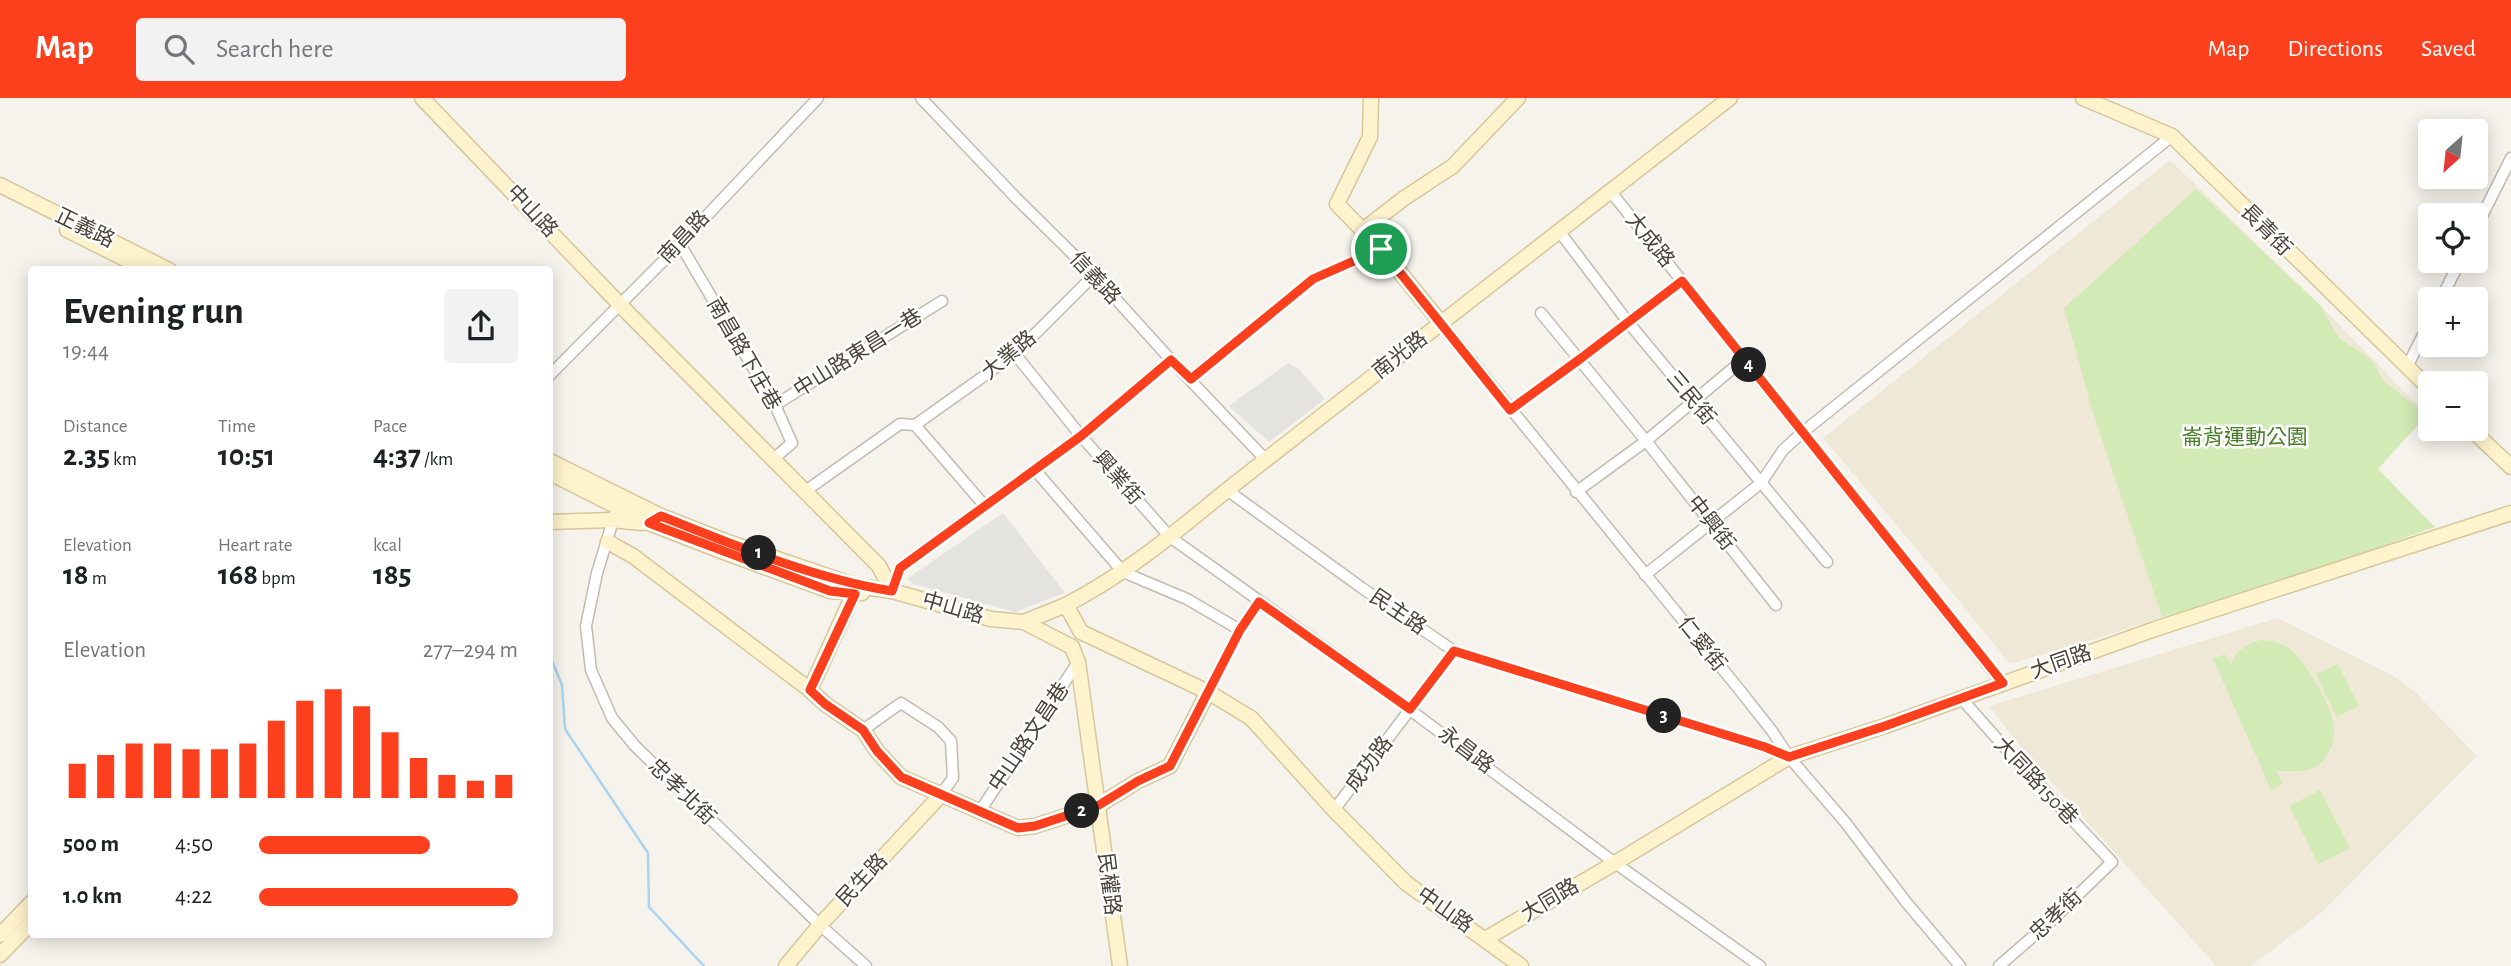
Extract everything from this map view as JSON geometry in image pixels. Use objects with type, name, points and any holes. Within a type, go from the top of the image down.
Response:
[{"type":"street","name":"中山路","points":[[422,98],[620,305],[879,566],[892,591],[991,619],[1024,622],[1072,647]]},
{"type":"street","name":"南昌路","points":[[553,372],[680,244],[818,98]]},
{"type":"street","name":"信義路","points":[[921,98],[1094,275],[1266,460]]},
{"type":"street","points":[[1371,98],[1370,137],[1337,204],[1381,249],[1441,323]]},
{"type":"street","points":[[1363,230],[1453,166],[1518,98]]},
{"type":"street","name":"南光路","points":[[1024,622],[1066,605],[1123,572],[1730,98]]},
{"type":"street","name":"長青街","points":[[2084,98],[2172,136],[2418,378]]},
{"type":"street","points":[[1646,575],[1761,483],[1783,450],[1803,432],[2172,136]]},
{"type":"street","points":[[2488,204],[2511,158]]},
{"type":"street","name":"正義路","points":[[0,185],[161,266]]},
{"type":"street","name":"大成路","points":[[1611,192],[2003,683]]},
{"type":"street","name":"正義路","points":[[0,196],[139,266]]},
{"type":"street","name":"三民街","points":[[1559,231],[1628,322],[1827,562]]},
{"type":"street","name":"南昌路下庄巷","points":[[680,244],[775,405],[792,443],[772,460]]},
{"type":"street","points":[[1191,379],[1313,279],[1381,249]]},
{"type":"street","name":"大業路","points":[[804,492],[900,424],[915,425],[1015,354],[1094,275]]},
{"type":"street","points":[[1510,410],[1682,281]]},
{"type":"street","name":"中山路東昌一巷","points":[[775,405],[942,301]]},
{"type":"street","points":[[1541,313],[1646,441]]},
{"type":"street","name":"仁愛街","points":[[1441,323],[1960,966]]},
{"type":"street","points":[[2407,367],[2418,345]]},
{"type":"street","name":"興業街","points":[[1015,354],[1081,436],[1170,537]]},
{"type":"street","points":[[1576,492],[1646,441],[1744,359]]},
{"type":"street","points":[[553,475],[618,508],[725,541],[856,590],[892,591],[900,568],[1081,436],[1171,360]]},
{"type":"street","points":[[915,425],[984,505]]},
{"type":"street","name":"中興街","points":[[1646,441],[1776,605]]},
{"type":"street","points":[[2484,441],[2511,467]]},
{"type":"street","points":[[553,463],[618,508],[655,520]]},
{"type":"street","points":[[1035,470],[1123,572],[1187,599],[1240,630]]},
{"type":"street","name":"民主路","points":[[1227,490],[1454,651],[1765,747],[1789,757]]},
{"type":"street","points":[[553,521],[618,508]]},
{"type":"street","points":[[553,530],[596,527],[618,508]]},
{"type":"street","name":"忠孝北街","points":[[618,508],[597,573],[586,626],[591,670],[612,718],[635,746],[866,966]]},
{"type":"street","name":"大同路","points":[[1485,939],[1789,757],[2169,624],[2511,513]]},
{"type":"street","name":"永昌路","points":[[1170,537],[1760,966]]},
{"type":"street","points":[[608,542],[633,556],[825,704],[863,730],[877,751],[901,777],[1018,828],[1035,826],[1099,805],[1138,781],[1170,766],[1240,630],[1259,602]]},
{"type":"street","points":[[810,690],[856,590]]},
{"type":"street","points":[[1066,605],[1081,632],[1072,647]]},
{"type":"street","name":"中山路","points":[[1081,632],[1208,692],[1251,718],[1334,810],[1406,883],[1521,966]]},
{"type":"street","name":"民權路","points":[[1072,647],[1078,662],[1120,966]]},
{"type":"street","name":"成功路","points":[[1334,810],[1454,651]]},
{"type":"street","name":"中山路文昌巷","points":[[979,811],[1078,662]]},
{"type":"street","name":"大同路150巷","points":[[1961,698],[2112,862]]},
{"type":"street","points":[[863,730],[901,703],[937,727],[951,741],[953,778],[940,796]]},
{"type":"street","points":[[1765,747],[1772,731]]},
{"type":"street","name":"民生路","points":[[786,966],[820,925],[940,796]]},
{"type":"street","name":"忠孝街","points":[[1999,966],[2112,862]]},
{"type":"street","points":[[0,935],[28,906]]},
{"type":"street","points":[[0,955],[28,926]]},
{"type":"shaded area","points":[[2170,160],[2320,305],[2418,406],[2418,422],[2375,453],[2300,571],[2105,636],[2010,664],[1823,438]]},
{"type":"shaded area","points":[[1288,363],[1299,369],[1325,399],[1269,442],[1229,406]]},
{"type":"shaded area","points":[[1003,513],[1065,593],[1015,612],[913,584],[908,578]]},
{"type":"shaded area","points":[[2278,618],[2394,676],[2415,692],[2477,756],[2321,913],[2251,966],[2216,966],[2023,750],[1989,706]]},
{"type":"green space","name":"崙背運動公園","points":[[2196,189],[2320,305],[2339,338],[2373,362],[2383,380],[2418,408],[2418,425],[2378,469],[2435,527],[2246,595],[2162,617],[2092,410],[2064,308]]},
{"type":"green space","points":[[2261,640],[2273,641],[2297,655],[2323,696],[2334,725],[2333,743],[2324,760],[2306,770],[2277,771],[2283,784],[2271,790],[2213,659],[2225,654],[2231,665],[2242,648]]},
{"type":"green space","points":[[2338,664],[2359,706],[2337,717],[2316,674]]},
{"type":"green space","points":[[2320,790],[2350,848],[2318,864],[2289,806]]},
{"type":"waterway","points":[[553,663],[562,685],[565,729],[648,853],[649,907],[704,966]]},
{"type":"route","points":[[1381,249],[1510,410],[1682,281],[2003,683],[1789,757],[1765,747],[1454,651],[1410,709],[1259,602],[1240,630],[1170,766],[1138,781],[1099,805],[1035,826],[1018,828],[901,777],[877,751],[863,730],[825,704],[810,690],[855,594],[830,591],[649,523],[661,516],[725,541],[858,586],[892,591],[900,568],[1081,436],[1171,360],[1191,379],[1313,279],[1381,249]]}]
